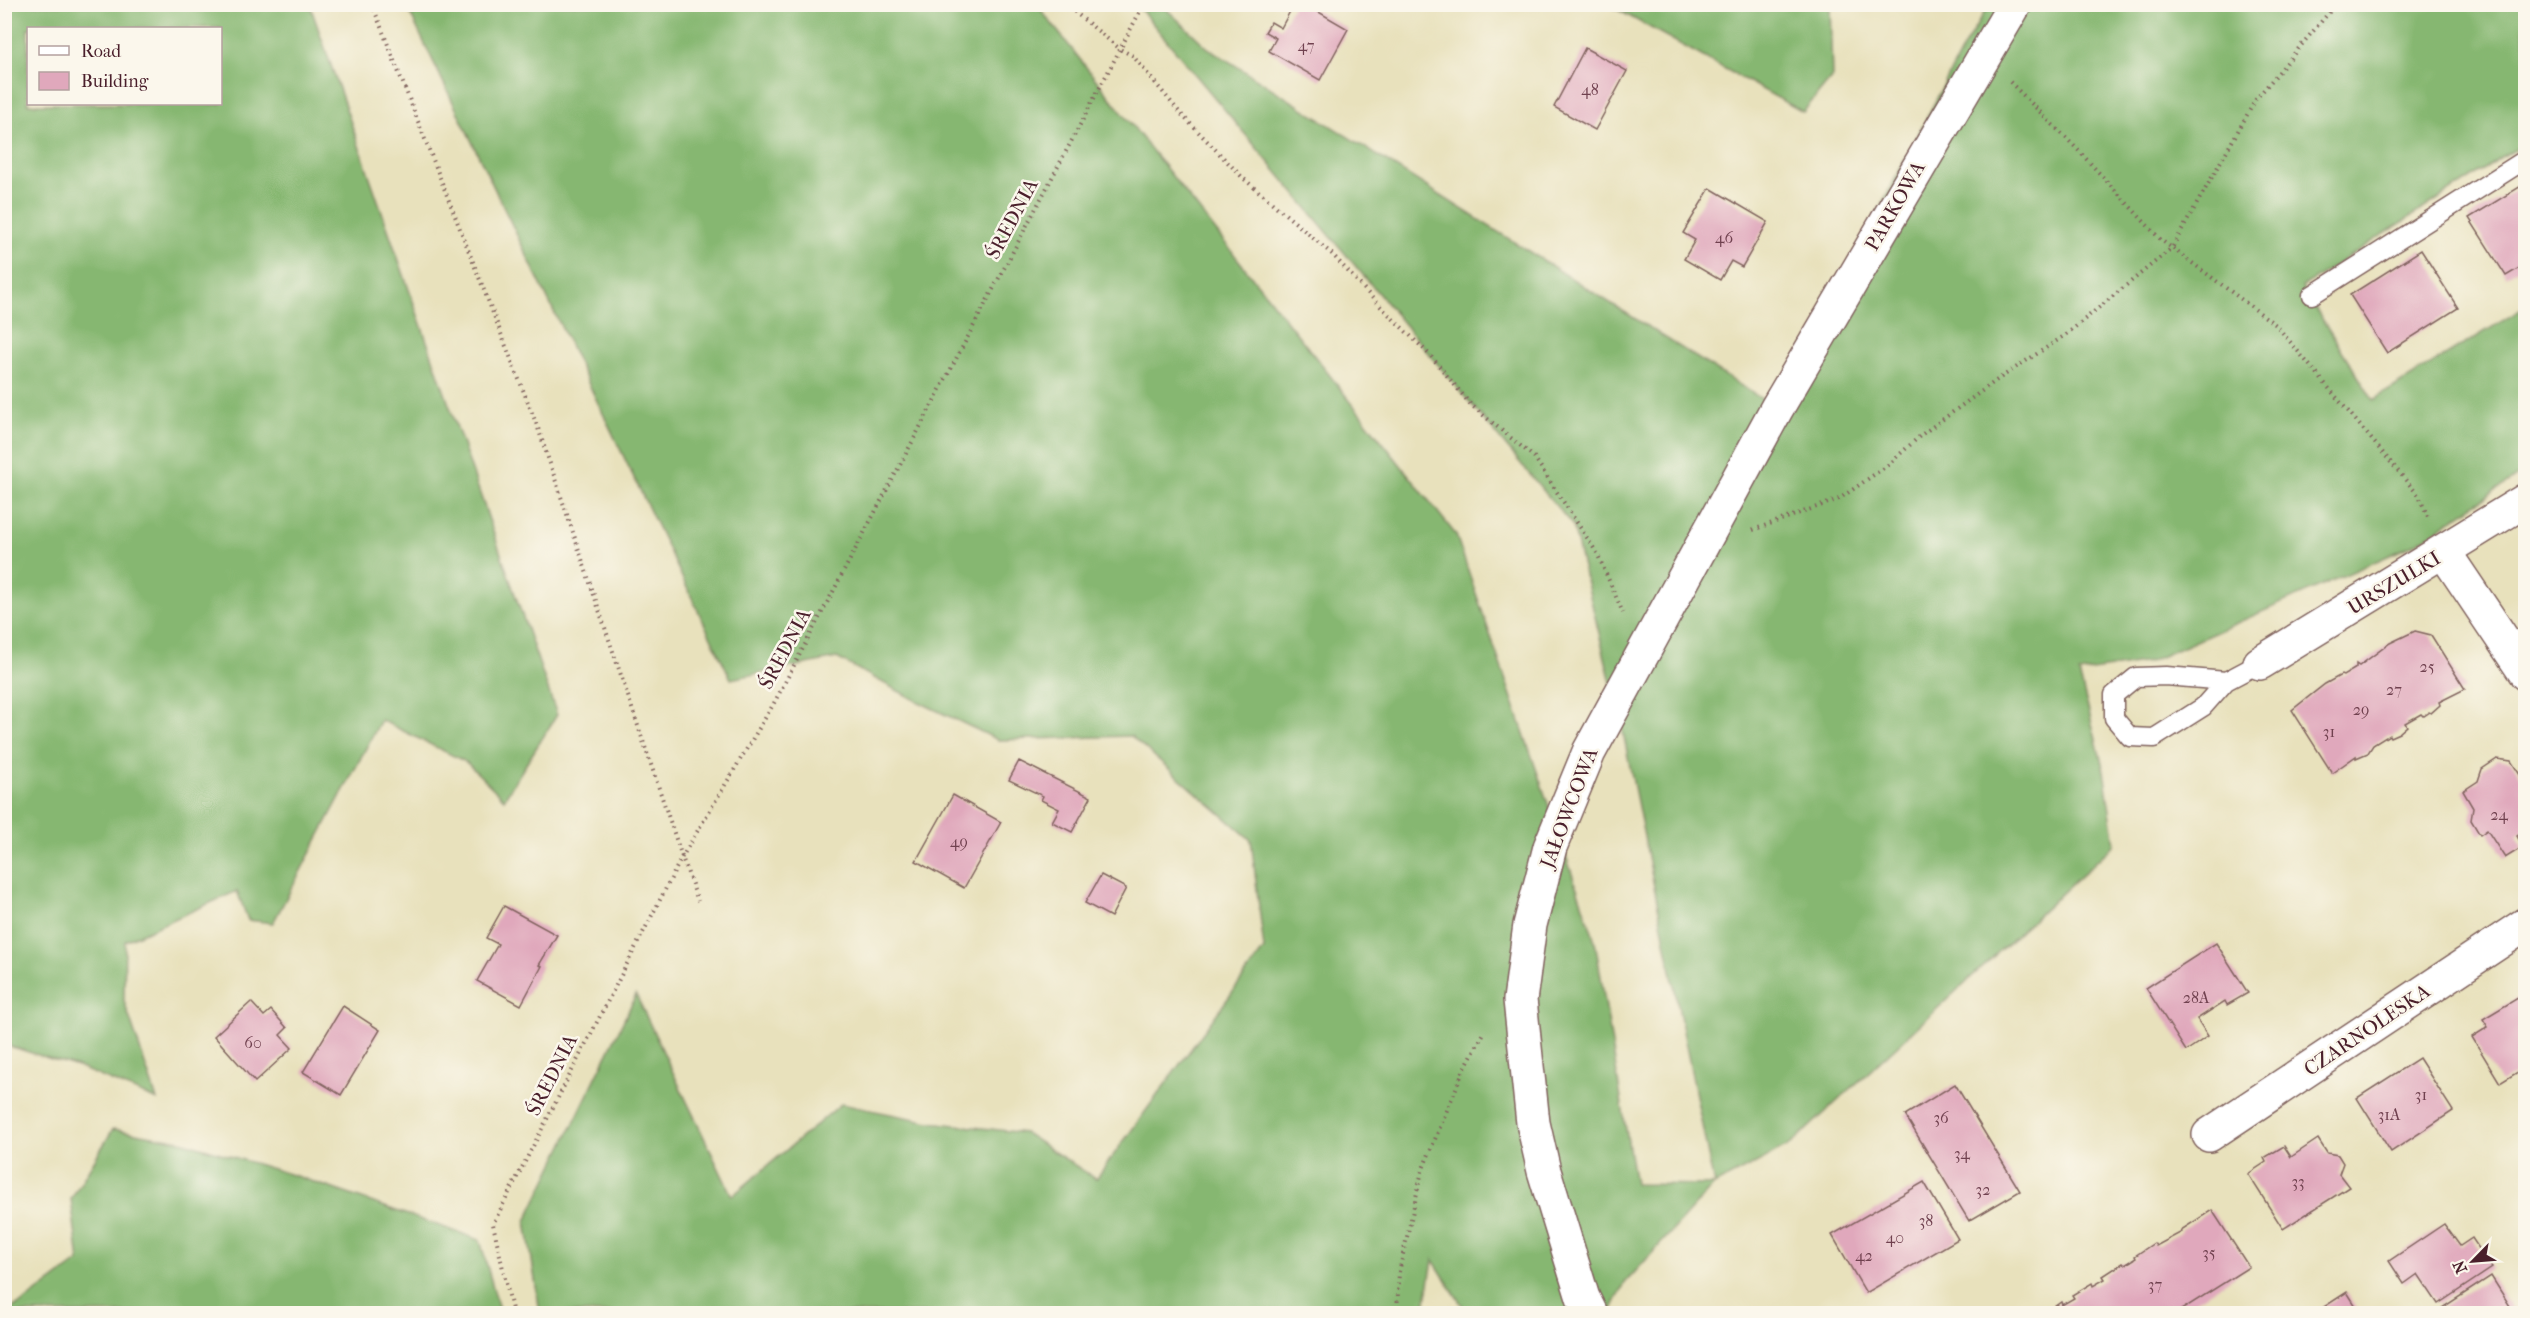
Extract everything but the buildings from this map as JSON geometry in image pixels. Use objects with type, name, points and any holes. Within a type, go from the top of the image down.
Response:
[{"type":"street","name":"PARKOWA","points":[[1777,408],[2015,4]]},
{"type":"street","name":"JAŁOWCOWA","points":[[1591,1314],[1583,1298],[1544,1171],[1533,1123],[1520,1000],[1530,925],[1550,847],[1589,752],[1777,408]]},
{"type":"street","name":"URSZULKI","points":[[2260,663],[2526,500]]},
{"type":"street","points":[[2444,552],[2526,674]]},
{"type":"street","name":"CZARNOLESKA","points":[[2209,1135],[2526,924]]},
{"type":"lane","points":[[2312,295],[2526,159]]},
{"type":"lane","points":[[2226,681],[2166,676],[2136,677],[2114,695],[2114,718],[2130,737],[2154,738],[2203,707],[2226,681],[2260,663]]},
{"type":"path","points":[[372,4],[538,428],[698,901]]},
{"type":"path","points":[[1065,4],[1120,49],[1133,56],[1181,114],[1243,178],[1334,255],[1376,302],[1431,356],[1471,405],[1533,457],[1597,553],[1620,603],[1635,666]]},
{"type":"path","name":"ŚREDNIA","points":[[513,1314],[493,1224],[682,857],[773,705],[1144,4]]},
{"type":"path","points":[[1748,532],[1839,499],[1888,465],[1921,435],[2064,336],[2172,248],[2256,99],[2336,4]]},
{"type":"path","points":[[1984,56],[2078,150],[2161,240],[2276,325],[2420,496],[2444,552]]},
{"type":"path","points":[[1397,1314],[1399,1272],[1422,1171],[1464,1069],[1487,1028]]},
{"type":"green space","points":[[4,5],[310,5],[557,715],[504,799],[466,762],[381,720],[273,923],[248,920],[237,891],[125,941],[124,1001],[157,1100],[78,1067],[5,1045]]},
{"type":"green space","points":[[406,5],[1037,5],[1456,535],[1595,941],[1635,1184],[1714,1185],[1625,1283],[1610,1313],[1467,1313],[1433,1260],[1424,1313],[540,1313],[526,1221],[636,995],[732,1196],[841,1104],[930,1122],[1025,1133],[1096,1179],[1264,949],[1251,840],[1131,736],[998,740],[915,700],[837,658],[731,679]]},
{"type":"green space","points":[[1137,5],[1162,5],[1208,48],[1776,408],[1964,46],[1989,5],[2525,5],[2525,143],[2302,287],[2373,400],[2525,307],[2525,471],[2417,543],[2149,662],[2079,673],[2104,771],[2115,844],[1790,1145],[1714,1185],[1623,732],[1573,526]]},
{"type":"green space","points":[[1609,5],[1830,5],[1832,77],[1803,112]]},
{"type":"green space","points":[[113,1129],[181,1141],[299,1177],[480,1240],[500,1313],[5,1313],[79,1261],[71,1199]]}]
